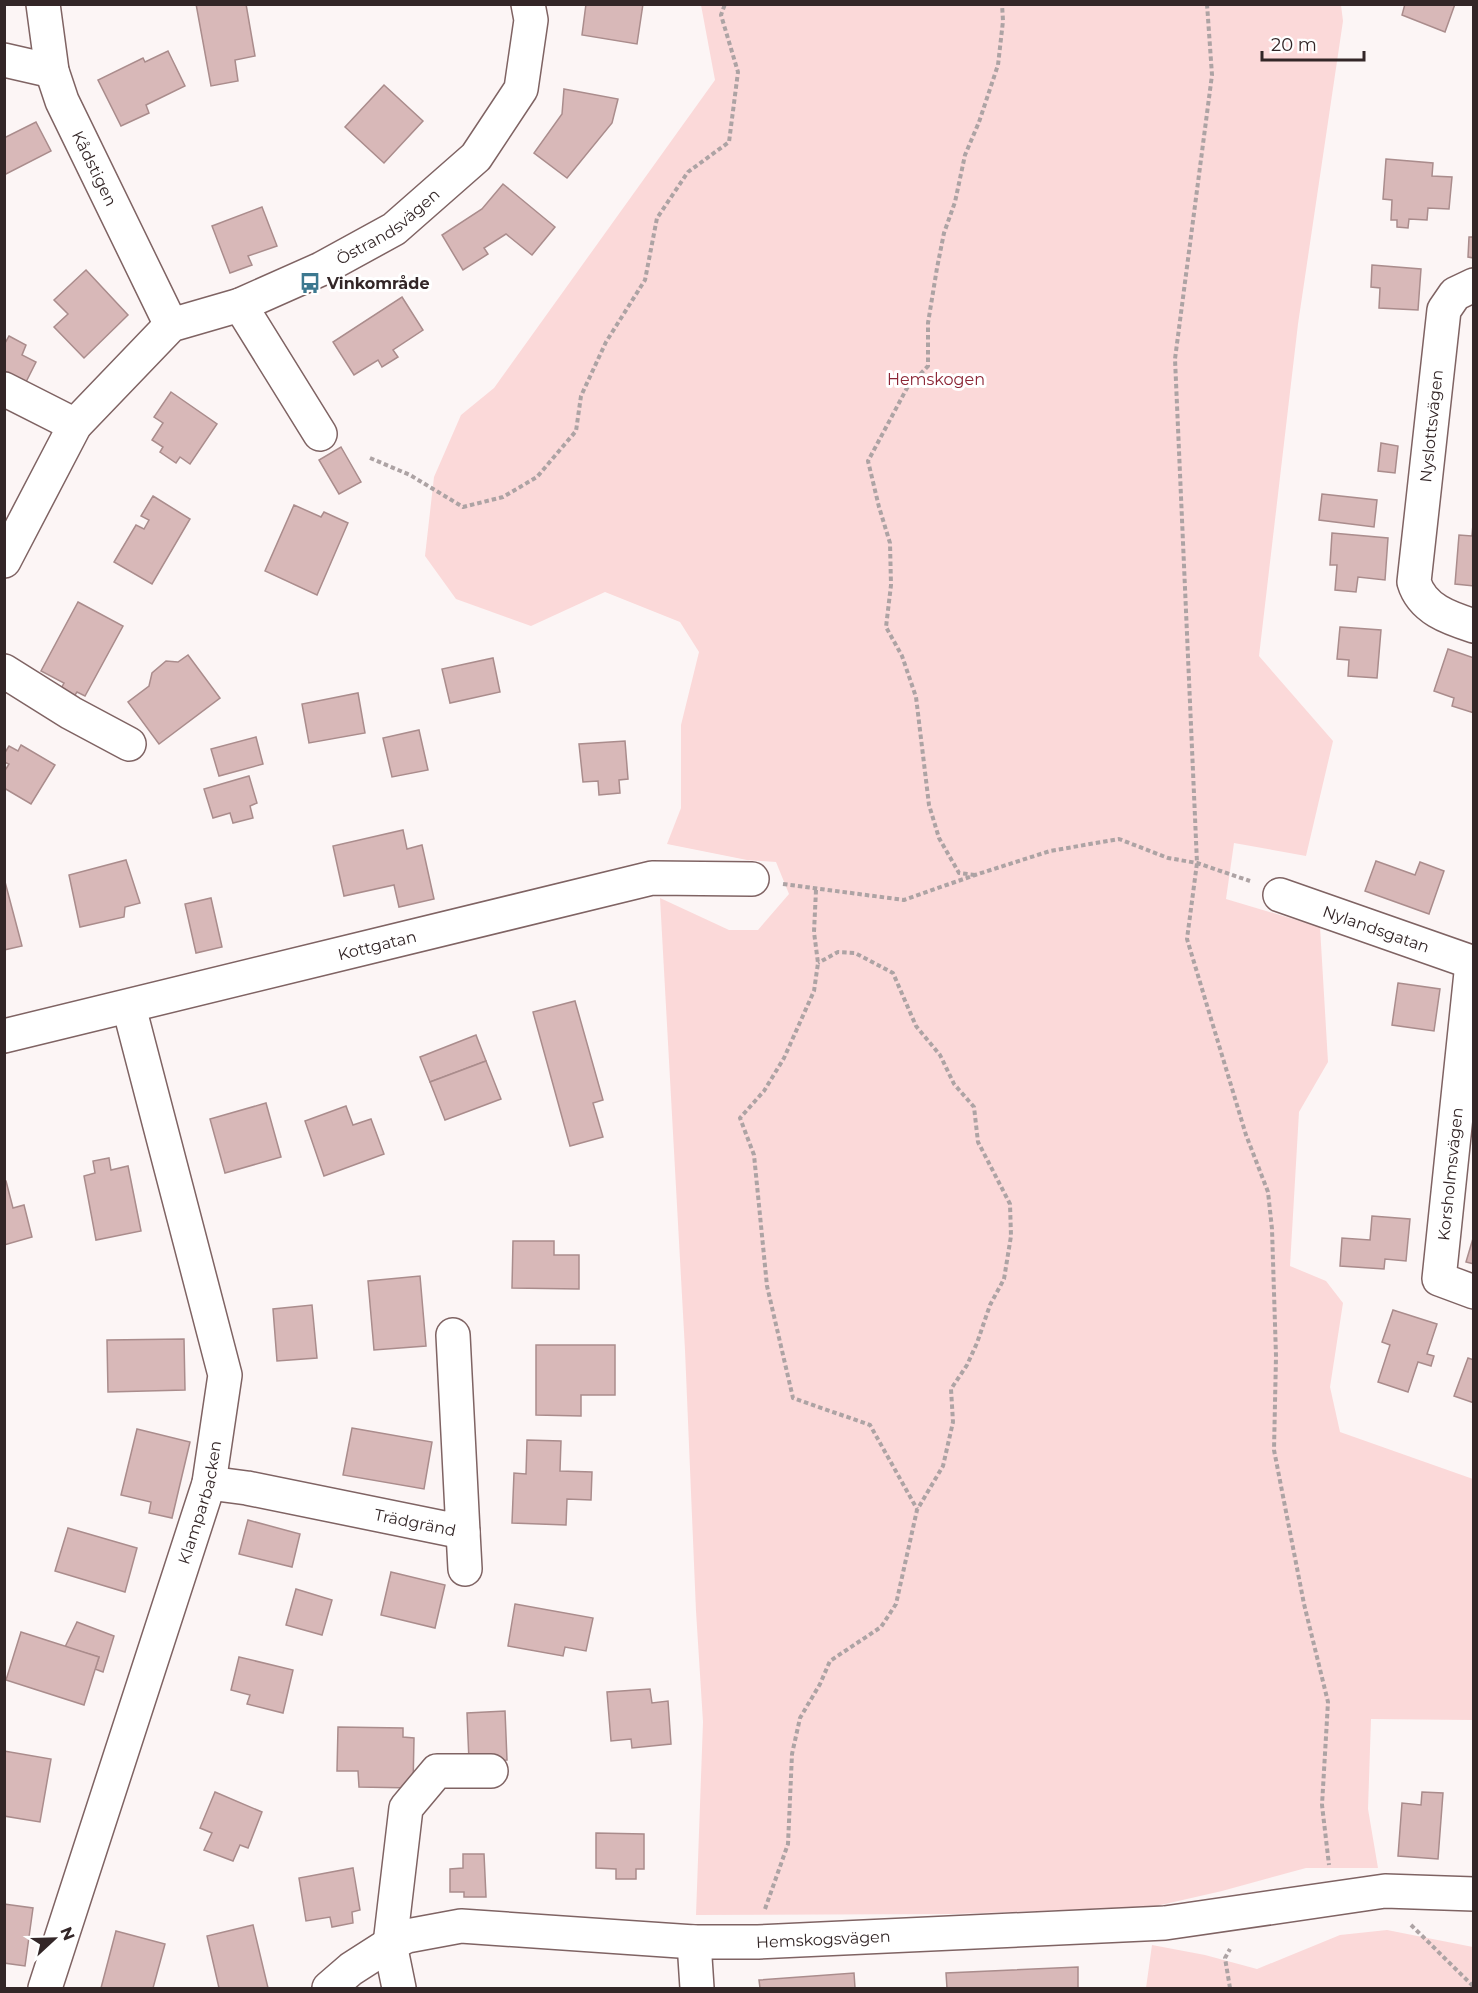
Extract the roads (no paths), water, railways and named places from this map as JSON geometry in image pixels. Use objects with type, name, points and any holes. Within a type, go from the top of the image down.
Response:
[{"type":"street","name":"Kådstigen","points":[[43,4],[52,71],[62,101],[171,325]]},
{"type":"street","name":"Östrandsvägen","points":[[171,325],[240,305],[321,269],[394,229],[476,157],[521,89],[531,20],[528,4]]},
{"type":"street","points":[[4,60],[52,71]]},
{"type":"street","name":"Nyslottsvägen","points":[[1473,285],[1455,294],[1444,310],[1414,582],[1418,594],[1431,608],[1473,626]]},
{"type":"street","points":[[240,305],[320,434]]},
{"type":"street","points":[[4,561],[75,425],[171,325]]},
{"type":"street","points":[[4,388],[75,425]]},
{"type":"street","points":[[4,671],[71,713],[129,744]]},
{"type":"street","name":"Kottgatan","points":[[4,1036],[652,878],[752,879]]},
{"type":"street","name":"Nylandsgatan","points":[[1280,895],[1473,963]]},
{"type":"street","name":"Korsholmsvägen","points":[[1473,963],[1439,1279],[1473,1292]]},
{"type":"street","name":"Klamparbacken","points":[[45,1989],[209,1482],[225,1375],[129,1007]]},
{"type":"street","name":"Trädgränd","points":[[209,1482],[463,1532],[453,1335]]},
{"type":"street","points":[[463,1532],[465,1569]]},
{"type":"street","points":[[399,1989],[390,1944],[406,1808],[438,1772],[491,1771]]},
{"type":"street","name":"Hemskogsvägen","points":[[329,1989],[351,1969],[390,1944],[407,1936],[461,1926],[694,1942],[758,1942],[1165,1923],[1385,1891],[1473,1894]]},
{"type":"street","points":[[694,1942],[697,1989]]},
{"type":"place","name":"Vinkområde","points":[[310,283]]},
{"type":"park label","name":"Hemskogen","points":[[936,379]]}]
